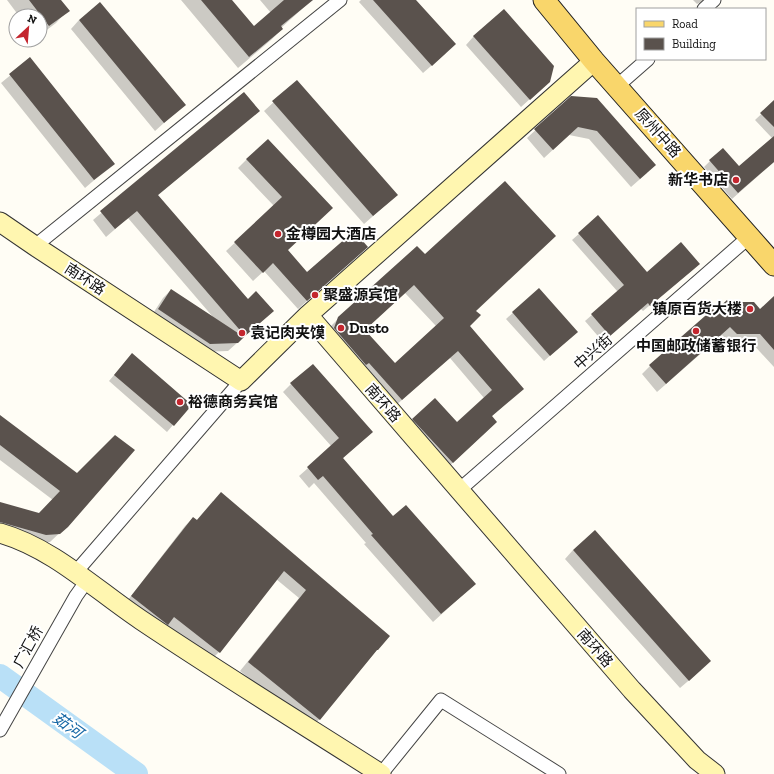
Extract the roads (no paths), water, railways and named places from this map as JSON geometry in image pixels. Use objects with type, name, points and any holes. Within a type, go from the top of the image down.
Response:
[{"type":"main road","name":"原州中路","points":[[544,0],[616,87],[774,265]]},
{"type":"street","points":[[35,246],[340,0]]},
{"type":"street","points":[[705,8],[714,0]]},
{"type":"street","points":[[616,87],[647,60]]},
{"type":"street","points":[[242,381],[308,315],[594,61]]},
{"type":"street","name":"南环路","points":[[0,222],[242,381]]},
{"type":"street","name":"中兴街","points":[[458,491],[749,237]]},
{"type":"street","name":"南环路","points":[[308,315],[458,491],[632,690],[697,760],[715,774]]},
{"type":"street","name":"广汇桥","points":[[0,730],[79,583],[242,381]]},
{"type":"street","points":[[0,533],[13,537],[54,558],[79,583],[140,620],[381,774],[441,700],[499,735],[550,770],[559,774]]},
{"type":"waterway","name":"茹河","points":[[0,676],[136,774]]},
{"type":"place","name":"新华书店","points":[[736,180]]},
{"type":"place","name":"金樽园大酒店","points":[[278,234]]},
{"type":"place","name":"聚盛源宾馆","points":[[315,295]]},
{"type":"place","name":"镇原百货大楼","points":[[750,309]]},
{"type":"place","name":"Dusto","points":[[341,328]]},
{"type":"place","name":"中国邮政储蓄银行","points":[[696,331]]},
{"type":"place","name":"袁记肉夹馍","points":[[242,333]]},
{"type":"place","name":"裕德商务宾馆","points":[[180,402]]}]
